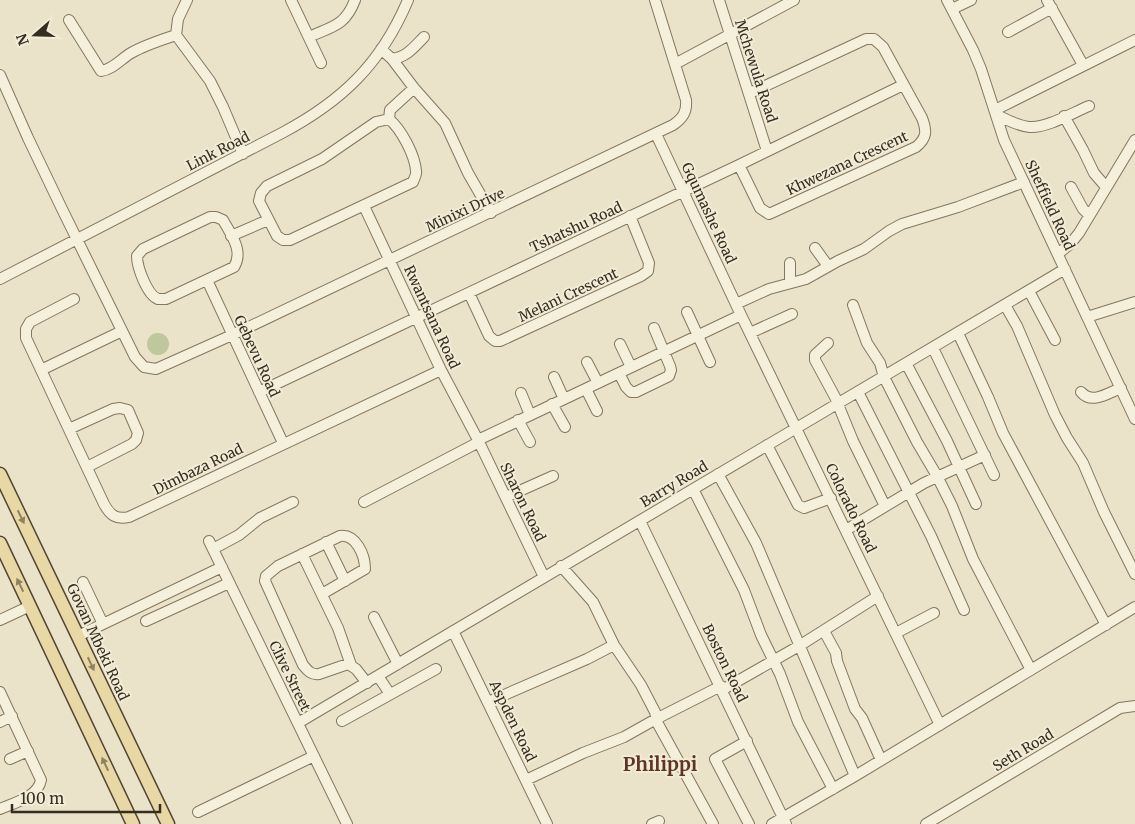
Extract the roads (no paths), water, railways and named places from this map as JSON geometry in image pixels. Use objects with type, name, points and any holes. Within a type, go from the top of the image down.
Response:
[{"type":"main road","name":"Govan Mbeki Road","points":[[0,474],[168,824]]},
{"type":"main road","points":[[0,543],[133,824]]},
{"type":"street","points":[[187,0],[178,19],[176,35],[210,81],[243,154]]},
{"type":"street","points":[[292,0],[321,63]]},
{"type":"street","points":[[309,37],[343,21],[350,13],[355,0]]},
{"type":"street","name":"Link Road","points":[[0,279],[308,119],[341,95],[360,78],[392,34],[408,0]]},
{"type":"street","name":"Minixi Drive","points":[[122,331],[135,357],[144,367],[150,369],[161,367],[491,213],[656,134],[679,121],[686,109],[686,100],[655,0]]},
{"type":"street","name":"Mchewula Road","points":[[719,0],[767,151]]},
{"type":"street","points":[[675,64],[794,0]]},
{"type":"street","points":[[950,5],[971,0]]},
{"type":"street","points":[[1008,32],[1049,4],[1083,65]]},
{"type":"street","name":"Sheffield Road","points":[[950,5],[973,50],[1004,140],[1135,419]]},
{"type":"street","points":[[68,20],[101,71],[108,69],[142,47],[176,35]]},
{"type":"street","points":[[392,59],[402,58],[424,36]]},
{"type":"street","name":"Khwezana Crescent","points":[[739,165],[762,212],[769,214],[916,147],[925,137],[926,131],[922,118],[883,47],[874,39],[866,40],[750,93]]},
{"type":"street","points":[[996,113],[1041,87],[1135,40]]},
{"type":"street","points":[[381,49],[392,59],[414,88],[445,123],[468,173],[491,213]]},
{"type":"street","points":[[0,74],[28,138],[122,331],[41,370]]},
{"type":"street","name":"Tshatshu Road","points":[[259,392],[739,165],[903,85]]},
{"type":"street","points":[[389,118],[390,110],[414,88]]},
{"type":"street","points":[[996,113],[1023,125],[1036,127],[1088,106]]},
{"type":"street","points":[[1064,116],[1094,172],[1106,187]]},
{"type":"street","points":[[389,118],[397,126],[412,156],[417,172],[413,182],[290,240],[283,240],[277,236],[260,201],[260,193],[267,186],[322,159],[376,122],[389,118]]},
{"type":"street","name":"Gqumashe Road","points":[[656,134],[736,304]]},
{"type":"street","points":[[1058,254],[1074,239],[1106,187],[1131,154],[1135,140]]},
{"type":"street","points":[[736,304],[770,289],[790,282],[801,281],[864,249],[902,224],[958,207],[1024,182]]},
{"type":"street","points":[[1071,187],[1083,209],[1089,215]]},
{"type":"street","name":"Rwantsana Road","points":[[364,206],[441,370],[478,441]]},
{"type":"street","name":"Melani Crescent","points":[[469,293],[489,336],[495,341],[500,341],[641,276],[648,271],[649,263],[630,216]]},
{"type":"street","points":[[216,217],[223,220],[239,253],[238,260],[234,267],[206,280],[166,299],[157,298],[150,293],[137,265],[136,256],[143,249],[216,217]]},
{"type":"street","points":[[231,236],[268,220]]},
{"type":"street","points":[[815,248],[828,266]]},
{"type":"street","points":[[790,263],[790,282]]},
{"type":"street","name":"Barry Road","points":[[298,723],[1065,269]]},
{"type":"street","name":"Gebevu Road","points":[[206,280],[283,443]]},
{"type":"street","points":[[1029,291],[1055,340]]},
{"type":"street","name":"Dimbaza Road","points":[[74,299],[30,322],[26,328],[26,338],[108,510],[112,515],[122,519],[441,370]]},
{"type":"street","points":[[1087,317],[1135,302]]},
{"type":"street","name":"Colorado Road","points":[[736,304],[940,725]]},
{"type":"street","points":[[853,305],[864,339],[880,364],[884,376],[922,451],[937,476],[952,506],[973,559],[1031,670]]},
{"type":"street","points":[[1006,305],[1059,423],[1083,463],[1104,512],[1135,574]]},
{"type":"street","points":[[687,312],[710,362]]},
{"type":"street","points":[[750,333],[792,314]]},
{"type":"street","points":[[364,502],[518,420],[741,316]]},
{"type":"street","points":[[619,373],[626,387],[631,392],[636,392],[667,378],[671,370],[654,328]]},
{"type":"street","points":[[958,332],[1003,433],[1106,625]]},
{"type":"street","points":[[828,343],[815,355],[815,360],[838,404],[851,436],[885,506]]},
{"type":"street","points":[[620,344],[631,367]]},
{"type":"street","points":[[933,348],[994,475]]},
{"type":"street","points":[[587,362],[598,383]]},
{"type":"street","points":[[906,363],[947,441],[976,504]]},
{"type":"street","points":[[554,377],[564,399]]},
{"type":"street","points":[[1081,392],[1086,397],[1094,398],[1120,388]]},
{"type":"street","points":[[586,389],[597,411]]},
{"type":"street","points":[[858,392],[931,536],[964,610]]},
{"type":"street","points":[[521,393],[530,415]]},
{"type":"street","points":[[552,404],[565,427]]},
{"type":"street","points":[[70,429],[113,409],[120,408],[128,410],[135,425],[138,433],[136,440],[132,444],[87,467]]},
{"type":"street","points":[[518,420],[530,442]]},
{"type":"street","name":"Sharon Road","points":[[478,441],[544,577]]},
{"type":"street","points":[[768,445],[800,507],[808,507],[831,498]]},
{"type":"street","points":[[846,530],[937,476],[985,455]]},
{"type":"street","points":[[718,474],[756,544],[855,776]]},
{"type":"street","points":[[506,498],[553,476]]},
{"type":"street","points":[[693,489],[744,590],[761,635],[805,736],[833,789]]},
{"type":"street","name":"Clive Street","points":[[293,502],[260,518],[239,535],[211,545],[347,824]]},
{"type":"street","name":"Boston Road","points":[[640,521],[785,821]]},
{"type":"street","points":[[322,594],[365,569],[360,552],[350,536],[340,536],[326,542],[278,566],[266,576],[268,589],[303,665],[314,674],[319,674],[345,664],[351,665]]},
{"type":"street","points":[[326,542],[345,581]]},
{"type":"street","points":[[302,554],[344,642],[351,665],[367,683]]},
{"type":"street","points":[[562,566],[593,602],[614,645],[641,685],[655,712],[658,724],[713,824]]},
{"type":"street","points":[[78,636],[222,567]]},
{"type":"street","points":[[83,582],[103,624]]},
{"type":"street","points":[[146,621],[229,583]]},
{"type":"street","points":[[526,780],[624,737],[656,719],[722,688],[799,646],[878,596]]},
{"type":"street","points":[[0,620],[30,606]]},
{"type":"street","points":[[772,824],[785,821],[833,789],[1135,607]]},
{"type":"street","points":[[896,633],[934,613]]},
{"type":"street","points":[[374,618],[398,664]]},
{"type":"street","name":"Aspden Road","points":[[453,630],[548,824]]},
{"type":"street","points":[[824,631],[836,653],[837,661],[855,709],[862,718],[881,760]]},
{"type":"street","points":[[488,702],[588,659],[614,645]]},
{"type":"street","points":[[342,721],[436,669]]},
{"type":"street","points":[[378,676],[390,694]]},
{"type":"street","points":[[0,692],[41,780],[40,786],[27,797],[0,809]]},
{"type":"street","name":"Seth Road","points":[[926,824],[1120,708],[1135,706]]},
{"type":"street","points":[[0,722],[12,716]]},
{"type":"street","points":[[747,741],[715,759],[749,824]]},
{"type":"street","points":[[10,759],[28,751]]},
{"type":"street","points":[[198,812],[314,756]]},
{"type":"street","points":[[942,814],[948,824]]},
{"type":"district","name":"Philippi","points":[[660,764]]}]
